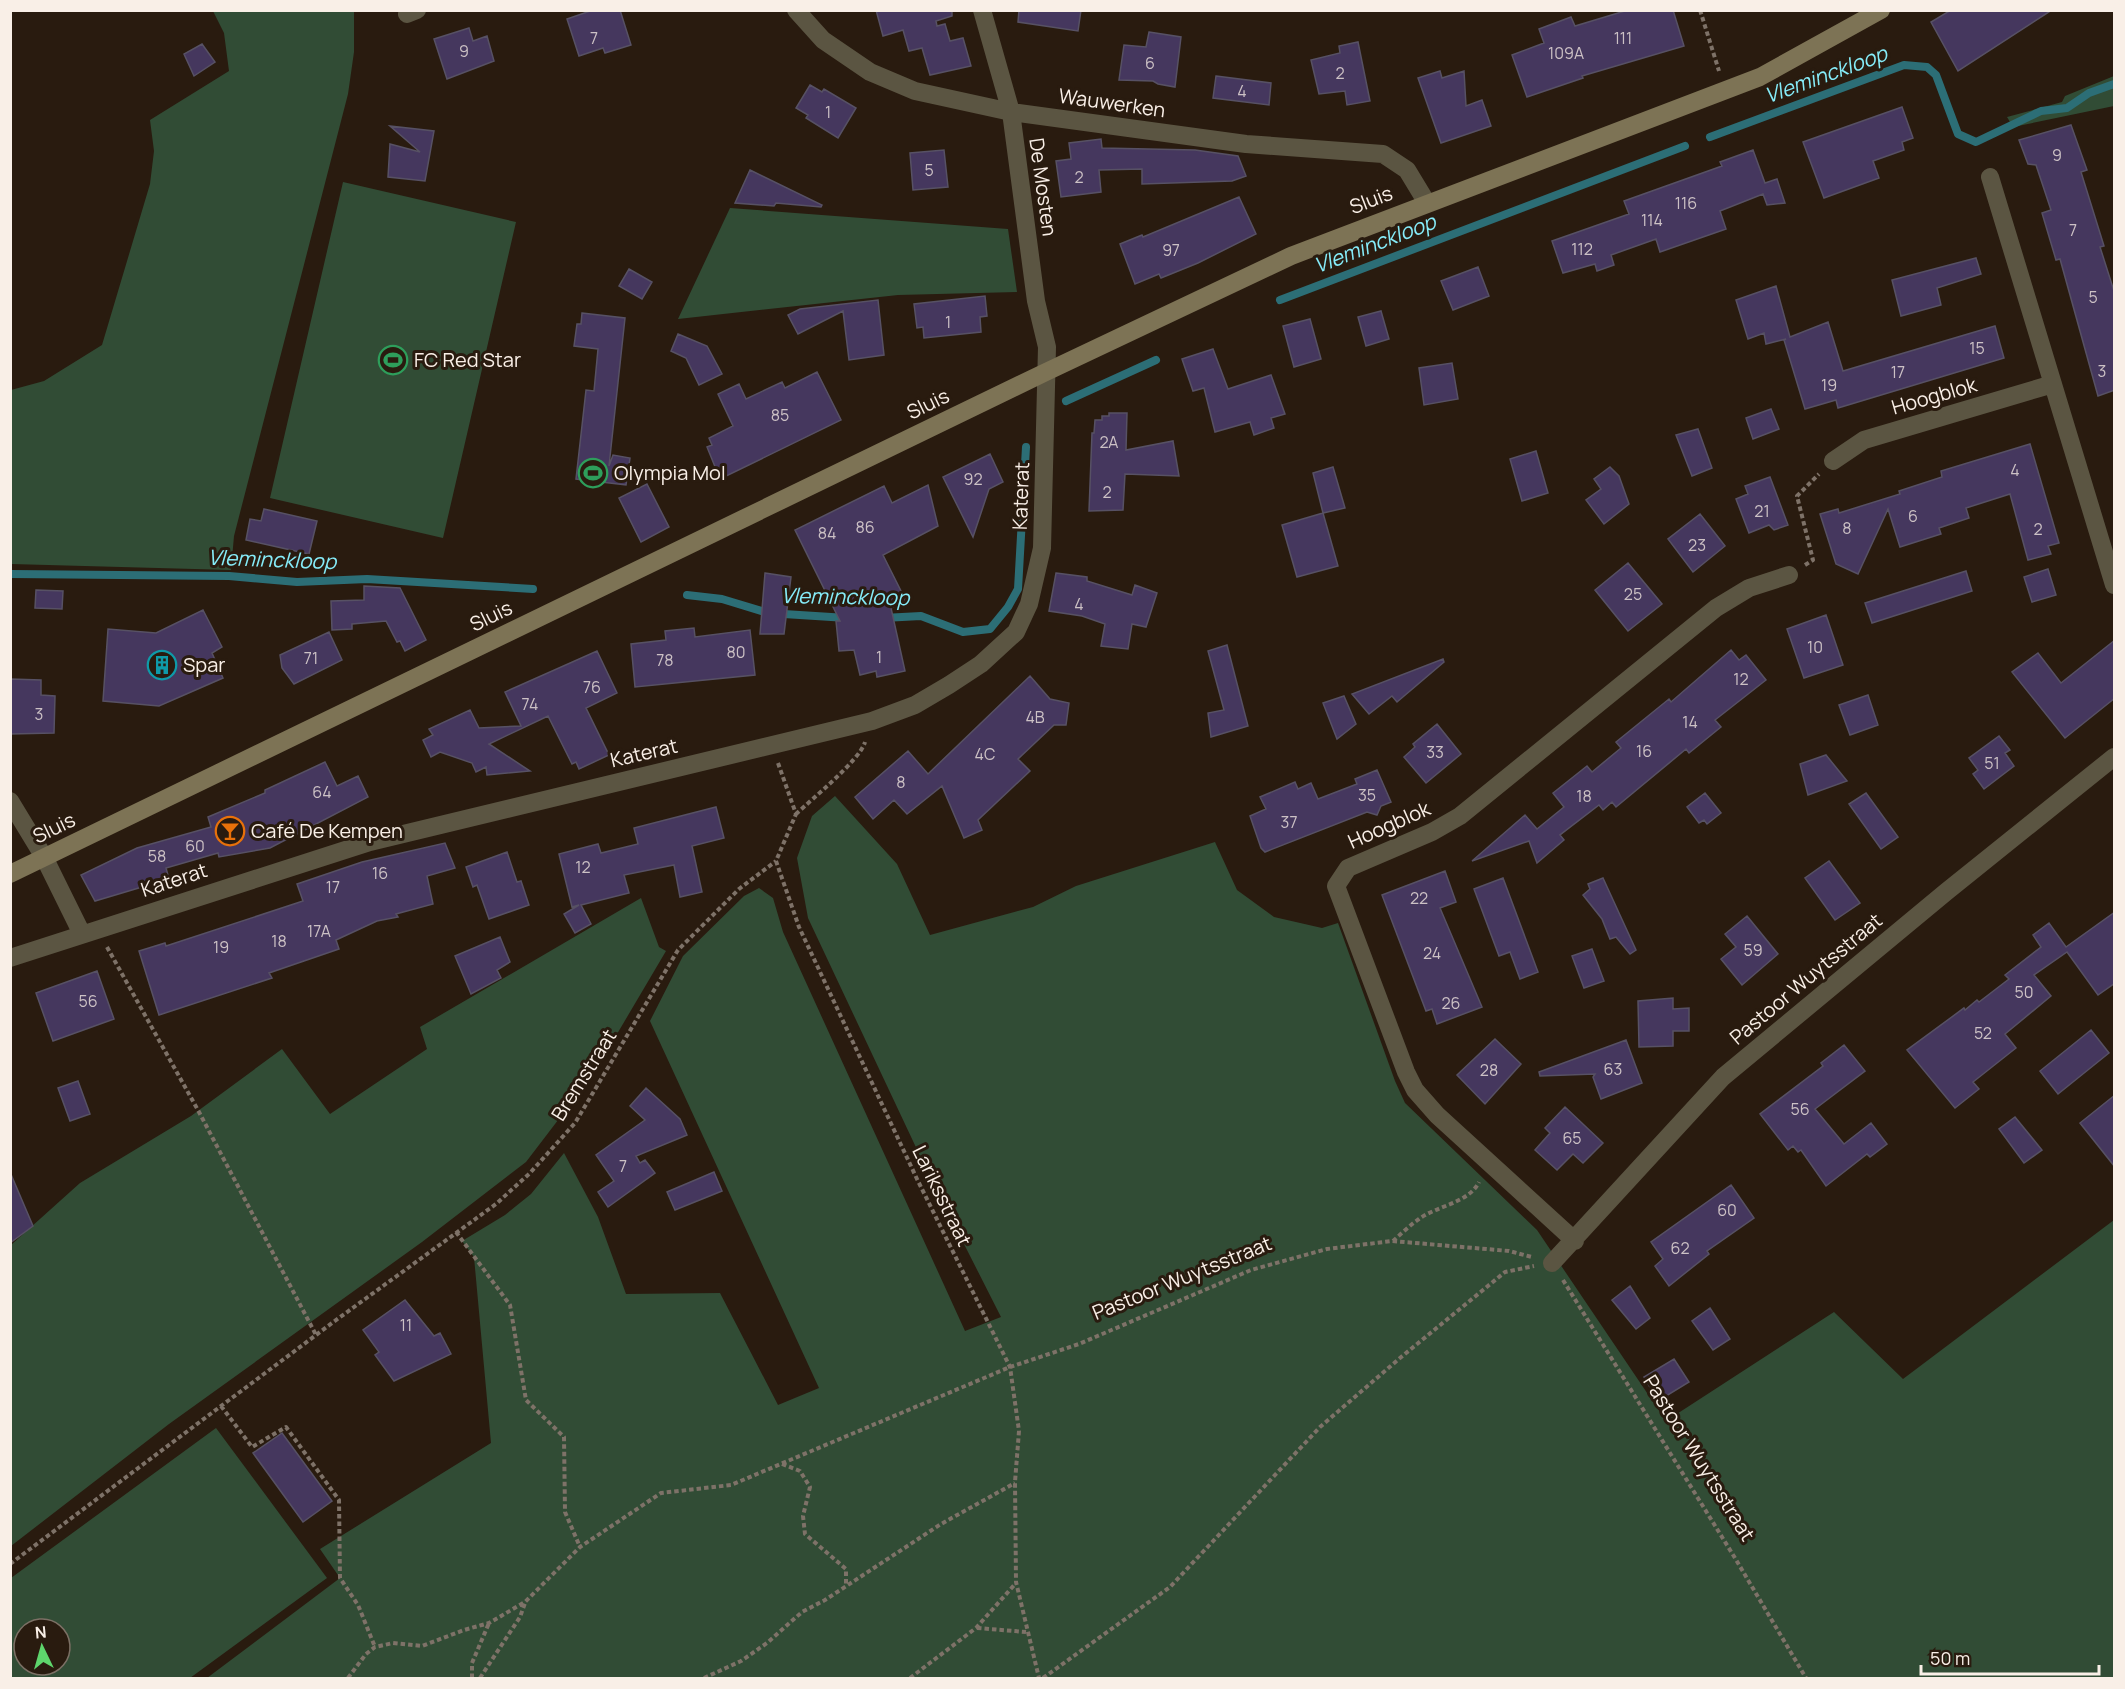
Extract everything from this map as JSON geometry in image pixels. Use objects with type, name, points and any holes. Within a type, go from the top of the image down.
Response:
[{"type":"street","name":"Wauwerken","points":[[796,10],[823,40],[870,72],[915,91],[1011,112],[1246,144],[1383,154],[1407,170],[1427,202]]},
{"type":"street","name":"De Mosten","points":[[982,10],[1011,112],[1036,301],[1047,347],[1046,372]]},
{"type":"street","name":"Sluis","points":[[10,874],[1046,372],[1291,256],[1769,72],[1881,10]]},
{"type":"street","points":[[1990,177],[2115,585]]},
{"type":"street","name":"Katerat","points":[[10,958],[370,842],[766,748],[872,721],[915,705],[981,664],[1016,632],[1025,613],[1042,548],[1046,372]]},
{"type":"street","name":"Hoogblok","points":[[1833,461],[1864,440],[2053,384]]},
{"type":"street","name":"Hoogblok","points":[[1575,1240],[1437,1114],[1415,1090],[1406,1072],[1336,886],[1348,868],[1432,832],[1460,816],[1716,608],[1749,588],[1789,575]]},
{"type":"street","name":"Pastoor Wuytsstraat","points":[[1552,1263],[1723,1077],[1946,891],[2115,757]]},
{"type":"street","points":[[10,801],[89,932]]},
{"type":"path","points":[[1700,10],[1725,89]]},
{"type":"path","points":[[1789,575],[1812,560],[1797,496],[1833,461]]},
{"type":"path","points":[[776,861],[796,814],[864,748],[872,721]]},
{"type":"path","points":[[766,748],[781,767],[796,814]]},
{"type":"path","name":"Bremstraat","points":[[10,1564],[332,1323],[496,1204],[530,1173],[575,1123],[678,950],[739,889],[776,861]]},
{"type":"path","name":"Lariksstraat","points":[[776,861],[799,927],[917,1179],[1010,1367],[1019,1431],[1015,1482],[1016,1582],[1026,1632],[1041,1678]]},
{"type":"path","points":[[89,932],[199,1112],[316,1335]]},
{"type":"path","points":[[1392,1241],[1420,1217],[1459,1200],[1477,1187],[1490,1161]]},
{"type":"path","points":[[456,1232],[510,1305],[526,1400],[564,1437],[565,1512],[580,1547]]},
{"type":"path","name":"Pastoor Wuytsstraat","points":[[525,1602],[580,1547],[661,1493],[731,1485],[1010,1367],[1079,1344],[1251,1270],[1327,1249],[1392,1241],[1509,1251],[1552,1263],[1735,1558],[1806,1678]]},
{"type":"path","points":[[1041,1678],[1170,1587],[1320,1426],[1426,1336],[1505,1272],[1552,1263]]},
{"type":"path","points":[[221,1406],[252,1447],[286,1427],[339,1500],[340,1578],[358,1605],[375,1647]]},
{"type":"path","points":[[781,1464],[800,1471],[810,1487],[803,1516],[805,1534],[846,1569],[846,1586]]},
{"type":"path","points":[[704,1678],[741,1661],[767,1643],[802,1612],[941,1524],[1015,1482]]},
{"type":"path","points":[[910,1678],[976,1628],[1016,1582]]},
{"type":"path","points":[[348,1678],[366,1654],[375,1647],[393,1643],[422,1646],[489,1623],[525,1602]]},
{"type":"path","points":[[480,1678],[520,1617],[525,1602]]},
{"type":"path","points":[[472,1678],[472,1663],[489,1623]]},
{"type":"path","points":[[976,1628],[1026,1632]]},
{"type":"green space","points":[[213,11],[354,11],[354,52],[348,94],[234,536],[231,570],[11,564],[11,390],[44,381],[102,345],[150,184],[154,151],[150,120],[229,71],[224,33]]},
{"type":"green space","points":[[2114,76],[2114,106],[2013,127],[2007,117],[2062,102],[2065,96]]},
{"type":"green space","name":"FC Red Star","points":[[343,182],[516,222],[443,538],[270,498]]},
{"type":"green space","points":[[730,208],[1008,229],[1017,292],[898,295],[678,319]]},
{"type":"green space","points":[[835,796],[897,864],[930,935],[1033,907],[1076,886],[1215,842],[1237,890],[1274,917],[1322,928],[1338,923],[1405,1103],[1537,1230],[1666,1421],[1834,1312],[1903,1379],[2114,1220],[2114,1678],[207,1678],[340,1578],[320,1549],[491,1443],[474,1257],[462,1241],[505,1215],[531,1194],[564,1153],[598,1217],[626,1294],[720,1293],[778,1405],[819,1388],[650,1021],[683,956],[744,896],[759,888],[773,898],[783,932],[965,1331],[1001,1317],[929,1175],[808,918],[797,858],[812,816]]},
{"type":"green space","points":[[641,898],[659,947],[666,951],[594,1073],[526,1162],[422,1242],[169,1424],[11,1546],[11,1245],[80,1183],[191,1116],[282,1049],[330,1114],[427,1049],[420,1027]]},
{"type":"green space","points":[[216,1428],[327,1578],[190,1678],[11,1678],[11,1578]]},
{"type":"building","points":[[593,10],[620,10],[631,45],[605,53],[603,48],[579,56],[567,19]]},
{"type":"building","points":[[876,10],[952,10],[952,16],[936,21],[937,26],[945,24],[950,41],[963,38],[971,66],[930,75],[922,48],[909,51],[903,30],[883,36]]},
{"type":"building","points":[[1019,10],[1081,10],[1078,31],[1018,22]]},
{"type":"building","points":[[1628,10],[1673,10],[1684,46],[1582,76],[1583,78],[1527,97],[1512,55],[1544,43],[1539,29],[1571,17],[1575,26]]},
{"type":"building","points":[[1951,10],[2052,10],[1958,71],[1931,22]]},
{"type":"building","points":[[469,28],[473,41],[487,36],[494,61],[447,79],[434,39]]},
{"type":"building","points":[[1149,32],[1181,37],[1175,87],[1153,81],[1119,80],[1124,45],[1146,47]]},
{"type":"building","points":[[1358,42],[1370,101],[1347,105],[1345,91],[1319,94],[1311,60],[1340,53],[1339,46]]},
{"type":"building","points":[[202,44],[215,62],[194,76],[184,54]]},
{"type":"building","points":[[1440,71],[1442,78],[1464,71],[1466,106],[1482,100],[1491,126],[1441,143],[1418,78]]},
{"type":"building","points":[[1216,76],[1271,83],[1269,105],[1213,98]]},
{"type":"building","points":[[810,85],[822,92],[824,89],[856,108],[838,138],[806,118],[808,115],[796,108]]},
{"type":"building","points":[[1902,107],[1913,138],[1902,142],[1904,150],[1873,161],[1879,178],[1824,198],[1803,142]]},
{"type":"building","points":[[2071,125],[2087,170],[2081,172],[2104,246],[2100,247],[2115,294],[2115,390],[2098,396],[2060,259],[2056,260],[2042,213],[2051,210],[2036,165],[2028,164],[2019,140]]},
{"type":"building","points":[[390,126],[434,131],[425,181],[388,177],[390,144],[420,152]]},
{"type":"building","points":[[1101,139],[1102,148],[1195,150],[1238,156],[1246,176],[1232,181],[1142,184],[1142,169],[1099,170],[1101,192],[1061,197],[1056,161],[1071,159],[1069,143]]},
{"type":"building","points":[[944,150],[948,187],[913,190],[910,153]]},
{"type":"building","points":[[1753,150],[1765,183],[1777,179],[1785,203],[1767,205],[1763,194],[1720,211],[1726,229],[1660,252],[1656,239],[1611,255],[1614,265],[1597,271],[1595,264],[1563,273],[1552,241],[1629,214],[1624,201],[1722,166],[1720,162]]},
{"type":"building","points":[[750,170],[822,205],[821,207],[776,203],[774,206],[735,203]]},
{"type":"building","points":[[1239,197],[1256,234],[1198,263],[1161,278],[1159,274],[1135,284],[1120,244],[1142,235],[1143,237]]},
{"type":"building","points":[[1976,258],[1981,274],[1937,288],[1941,305],[1901,316],[1892,280]]},
{"type":"building","points":[[1478,267],[1489,296],[1453,310],[1441,281]]},
{"type":"building","points":[[629,269],[652,282],[642,299],[619,286]]},
{"type":"building","points":[[1776,286],[1790,337],[1828,322],[1843,371],[1995,326],[2004,358],[1838,408],[1836,400],[1805,409],[1784,340],[1786,339],[1766,344],[1764,333],[1748,339],[1736,300]]},
{"type":"building","points":[[985,296],[987,316],[980,317],[981,332],[924,338],[923,327],[917,328],[914,304]]},
{"type":"building","points":[[878,300],[884,355],[849,360],[843,311],[798,334],[788,315],[800,309]]},
{"type":"building","points":[[1381,311],[1389,339],[1366,346],[1358,317]]},
{"type":"building","points":[[582,313],[625,318],[609,466],[613,455],[630,458],[626,485],[576,479],[586,390],[594,391],[598,349],[574,346],[577,324],[581,324]]},
{"type":"building","points":[[1310,319],[1321,359],[1294,367],[1283,326]]},
{"type":"building","points":[[678,334],[707,346],[722,374],[699,385],[686,358],[671,351]]},
{"type":"building","points":[[1213,349],[1228,389],[1271,375],[1285,414],[1271,418],[1274,428],[1254,435],[1250,422],[1215,432],[1204,388],[1193,391],[1182,359]]},
{"type":"building","points":[[1452,363],[1458,399],[1424,405],[1419,368]]},
{"type":"building","points":[[817,372],[841,420],[720,479],[707,447],[712,445],[709,438],[733,426],[718,394],[739,384],[746,399],[782,382],[785,388]]},
{"type":"building","points":[[1771,409],[1779,429],[1753,439],[1746,418]]},
{"type":"building","points":[[1109,413],[1127,413],[1126,450],[1173,441],[1179,476],[1125,474],[1123,510],[1089,511],[1092,433],[1094,433],[1095,420],[1102,420],[1102,416],[1109,416]]},
{"type":"building","points":[[1698,429],[1712,468],[1692,476],[1676,435]]},
{"type":"building","points":[[2030,444],[2059,543],[2048,546],[2051,554],[2028,560],[2010,494],[1966,508],[1969,518],[1939,528],[1941,534],[1900,547],[1888,509],[1858,574],[1836,564],[1820,514],[1838,509],[1839,513],[1900,494],[1899,491],[1942,477],[1941,471]]},
{"type":"building","points":[[1536,451],[1548,493],[1522,501],[1510,459]]},
{"type":"building","points":[[990,454],[1003,482],[989,489],[973,537],[943,477]]},
{"type":"building","points":[[1333,467],[1345,508],[1323,513],[1313,473]]},
{"type":"building","points":[[1610,467],[1619,476],[1629,504],[1604,524],[1586,500],[1601,489],[1594,479]]},
{"type":"building","points":[[1770,477],[1788,525],[1774,530],[1769,525],[1749,533],[1736,499],[1748,494],[1745,486]]},
{"type":"building","points":[[647,484],[669,527],[641,542],[619,498]]},
{"type":"building","points":[[928,485],[938,526],[883,555],[906,601],[891,608],[905,671],[877,677],[876,671],[860,675],[854,650],[839,651],[836,621],[840,621],[795,530],[884,486],[892,503]]},
{"type":"building","points":[[264,509],[317,521],[309,554],[246,540],[250,519],[261,521]]},
{"type":"building","points":[[1323,513],[1338,566],[1297,577],[1282,525]]},
{"type":"building","points":[[1700,514],[1725,546],[1693,572],[1668,539]]},
{"type":"building","points":[[1628,563],[1662,604],[1628,631],[1595,590]]},
{"type":"building","points":[[2048,569],[2056,595],[2032,602],[2024,577]]},
{"type":"building","points":[[1966,571],[1972,591],[1872,623],[1865,603]]},
{"type":"building","points":[[765,573],[791,577],[784,634],[760,634]]},
{"type":"building","points":[[1056,573],[1087,577],[1087,581],[1132,595],[1135,585],[1157,593],[1146,627],[1132,624],[1128,649],[1101,646],[1105,624],[1082,616],[1049,611]]},
{"type":"building","points":[[364,586],[400,588],[426,640],[405,651],[400,641],[397,642],[386,621],[352,624],[352,629],[332,630],[331,601],[364,600]]},
{"type":"building","points":[[36,590],[63,591],[62,609],[35,608]]},
{"type":"building","name":"Spar","points":[[203,610],[222,647],[212,653],[223,678],[159,706],[103,701],[108,629],[156,633]]},
{"type":"building","points":[[1826,615],[1843,665],[1804,678],[1787,629]]},
{"type":"building","points":[[694,628],[695,637],[750,630],[755,675],[635,687],[631,644],[666,640],[665,631]]},
{"type":"building","points":[[329,632],[342,660],[294,684],[282,668],[280,655]]},
{"type":"building","points":[[2115,640],[2115,698],[2065,738],[2012,672],[2038,653],[2061,683]]},
{"type":"building","points":[[1227,645],[1248,726],[1211,737],[1208,713],[1224,710],[1208,651]]},
{"type":"building","points":[[1731,650],[1739,660],[1746,655],[1766,680],[1715,720],[1721,727],[1689,753],[1686,749],[1616,807],[1612,802],[1603,810],[1599,805],[1560,835],[1564,840],[1537,863],[1529,841],[1472,861],[1525,815],[1537,829],[1564,807],[1553,793],[1587,766],[1592,772],[1621,748],[1616,742],[1669,699],[1671,702]]},
{"type":"building","points":[[597,651],[617,693],[586,708],[609,755],[579,769],[576,762],[572,764],[548,716],[489,744],[530,771],[487,775],[486,767],[476,772],[472,763],[440,752],[431,757],[423,740],[433,735],[429,729],[470,710],[479,728],[521,726],[505,692]]},
{"type":"building","points":[[1443,659],[1444,662],[1397,702],[1392,696],[1369,714],[1352,694]]},
{"type":"building","points":[[1030,676],[1050,699],[1069,703],[1066,725],[1054,725],[1018,759],[1030,771],[978,820],[982,830],[964,838],[942,786],[907,814],[894,800],[873,819],[855,797],[908,751],[928,774]]},
{"type":"building","points":[[10,679],[41,680],[41,695],[55,696],[54,733],[10,734]]},
{"type":"building","points":[[1868,695],[1878,725],[1850,735],[1839,705]]},
{"type":"building","points":[[1344,696],[1356,724],[1337,739],[1323,703]]},
{"type":"building","points":[[1437,724],[1461,754],[1426,783],[1404,757],[1415,747],[1413,744]]},
{"type":"building","points":[[1999,736],[2010,750],[2005,753],[2014,766],[1984,789],[1973,774],[1978,770],[1969,758]]},
{"type":"building","points":[[1826,755],[1847,781],[1808,795],[1800,764]]},
{"type":"building","points":[[325,762],[337,786],[358,776],[368,797],[270,848],[219,857],[218,853],[166,868],[169,879],[95,901],[81,875],[137,848],[211,827],[208,817],[265,793],[265,790]]},
{"type":"building","points":[[1377,770],[1391,802],[1381,806],[1377,815],[1367,812],[1265,852],[1261,848],[1250,816],[1266,809],[1260,797],[1295,782],[1298,789],[1311,783],[1318,799],[1357,784],[1355,779]]},
{"type":"building","points":[[1705,793],[1721,813],[1707,824],[1704,820],[1699,823],[1687,807]]},
{"type":"building","points":[[1866,793],[1898,837],[1881,849],[1849,804]]},
{"type":"building","points":[[716,807],[724,838],[692,846],[702,892],[680,897],[674,865],[624,875],[629,893],[581,905],[591,924],[575,933],[564,914],[579,905],[572,907],[559,854],[598,844],[601,853],[638,844],[634,828]]},
{"type":"building","points":[[445,843],[455,868],[427,876],[433,904],[396,914],[398,917],[377,921],[336,940],[339,949],[269,973],[272,978],[159,1015],[139,951],[165,943],[166,946],[303,901],[297,884],[362,862]]},
{"type":"building","points":[[507,852],[517,882],[521,881],[529,905],[489,919],[477,885],[473,887],[466,867]]},
{"type":"building","points":[[1829,861],[1860,903],[1835,920],[1805,878]]},
{"type":"building","points":[[1445,871],[1456,902],[1440,908],[1482,1007],[1437,1024],[1432,1009],[1426,1011],[1382,895]]},
{"type":"building","points":[[1503,878],[1538,972],[1520,979],[1510,952],[1499,956],[1474,889]]},
{"type":"building","points":[[1603,878],[1636,950],[1630,954],[1616,937],[1610,939],[1602,919],[1583,895],[1590,889],[1588,884]]},
{"type":"building","points":[[2115,912],[2115,983],[2098,995],[2067,952],[2034,975],[2051,996],[2005,1034],[2016,1048],[1973,1082],[1979,1089],[1955,1108],[1907,1050],[1964,1008],[1965,1010],[1977,1000],[1979,1002],[2009,979],[2005,975],[2041,947],[2033,935],[2049,923],[2066,947]]},
{"type":"building","points":[[1747,916],[1778,954],[1742,985],[1721,959],[1736,947],[1725,934]]},
{"type":"building","points":[[500,937],[510,962],[497,970],[501,978],[471,994],[455,956]]},
{"type":"building","points":[[1592,949],[1604,981],[1584,988],[1572,956]]},
{"type":"building","points":[[97,971],[114,1019],[53,1041],[36,993]]},
{"type":"building","points":[[1673,998],[1673,1009],[1689,1008],[1689,1031],[1673,1031],[1673,1046],[1639,1047],[1638,1001]]},
{"type":"building","points":[[2091,1030],[2109,1053],[2058,1094],[2040,1071]]},
{"type":"building","points":[[1495,1039],[1521,1064],[1485,1104],[1457,1075]]},
{"type":"building","points":[[1626,1040],[1642,1083],[1601,1099],[1593,1077],[1595,1074],[1540,1076],[1539,1072]]},
{"type":"building","points":[[1844,1045],[1865,1071],[1815,1109],[1844,1144],[1871,1123],[1887,1144],[1870,1157],[1867,1154],[1826,1186],[1801,1150],[1798,1152],[1793,1146],[1788,1150],[1760,1114],[1823,1066],[1821,1063]]},
{"type":"building","points":[[78,1081],[90,1114],[70,1121],[58,1088]]},
{"type":"building","points":[[646,1088],[680,1119],[687,1135],[636,1156],[640,1163],[645,1160],[655,1173],[608,1207],[598,1192],[614,1181],[596,1155],[645,1120],[630,1106]]},
{"type":"building","points":[[2115,1095],[2115,1167],[2080,1123]]},
{"type":"building","points":[[1565,1107],[1603,1143],[1583,1163],[1573,1154],[1557,1170],[1535,1150],[1550,1133],[1545,1128]]},
{"type":"building","points":[[2015,1117],[2042,1150],[2024,1163],[1999,1129]]},
{"type":"building","points":[[10,1172],[33,1226],[10,1243]]},
{"type":"building","points":[[714,1172],[722,1191],[675,1210],[667,1192]]},
{"type":"building","points":[[1731,1185],[1754,1218],[1707,1251],[1709,1254],[1669,1286],[1655,1266],[1663,1259],[1651,1242]]},
{"type":"building","points":[[1630,1286],[1650,1318],[1636,1329],[1612,1300]]},
{"type":"building","points":[[405,1300],[434,1336],[440,1333],[451,1354],[394,1381],[375,1355],[379,1352],[363,1330]]},
{"type":"building","points":[[1710,1308],[1730,1339],[1713,1350],[1692,1321]]},
{"type":"building","points":[[1674,1359],[1689,1382],[1658,1401],[1644,1377]]},
{"type":"building","points":[[282,1433],[332,1501],[303,1522],[253,1453]]},
{"type":"waterway","name":"Vleminckloop","points":[[1710,137],[1904,65],[1927,67],[1936,75],[1958,134],[1976,142],[2041,111],[2067,108],[2089,93],[2114,84]]},
{"type":"waterway","name":"Vleminckloop","points":[[1280,300],[1685,146]]},
{"type":"waterway","name":"Vleminckloop","points":[[1066,401],[1156,360]]},
{"type":"waterway","name":"Vleminckloop","points":[[883,618],[921,616],[963,632],[990,629],[1008,607],[1018,589],[1026,447]]},
{"type":"waterway","name":"Vleminckloop","points":[[10,574],[229,576],[297,582],[367,579],[533,589]]},
{"type":"waterway","name":"Vleminckloop","points":[[687,595],[722,599],[768,613],[847,618]]},
{"type":"place","name":"FC Red Star","points":[[393,360]]},
{"type":"place","name":"Olympia Mol","points":[[593,473]]},
{"type":"place","name":"Spar","points":[[162,665]]},
{"type":"place","name":"Café De Kempen","points":[[230,831]]}]
